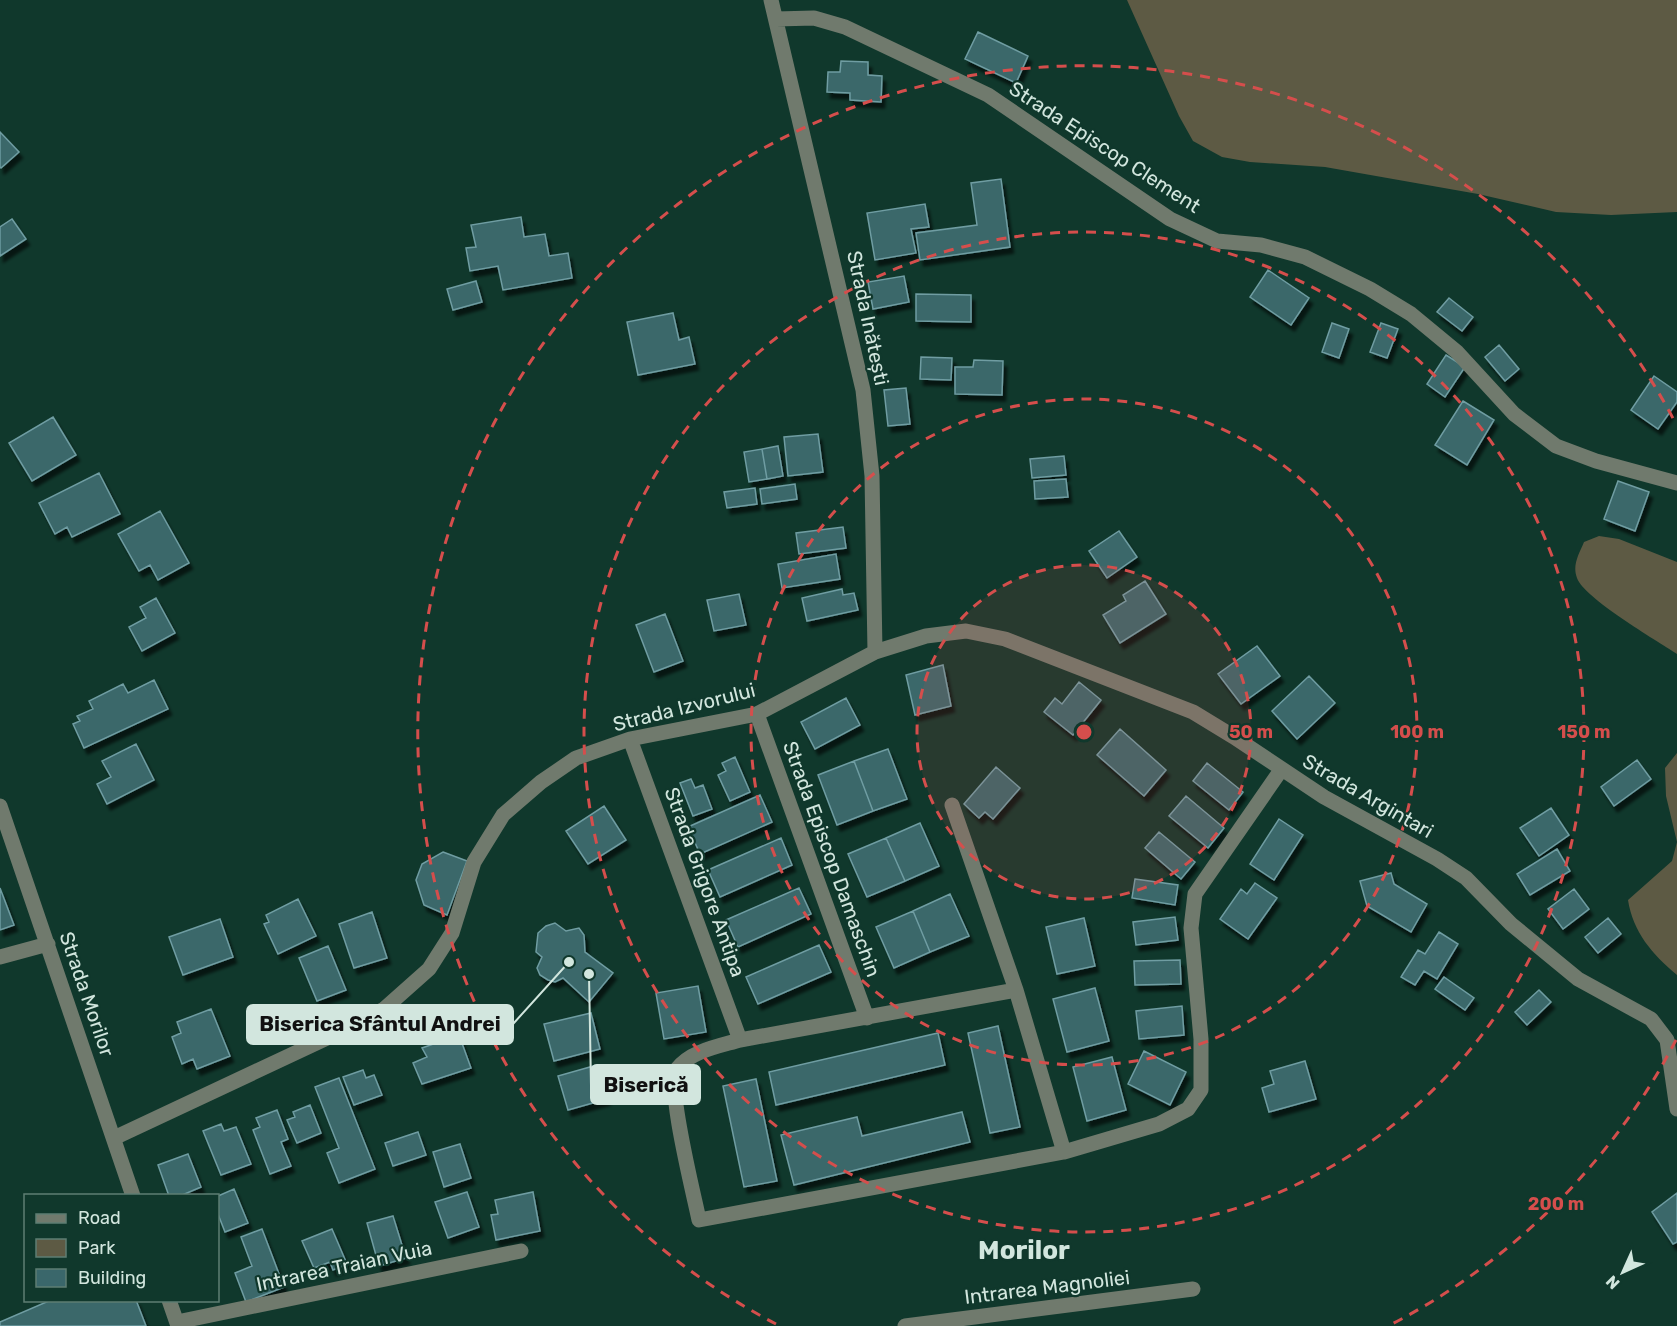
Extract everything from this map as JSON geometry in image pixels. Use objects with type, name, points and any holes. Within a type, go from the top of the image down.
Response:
[{"type":"street","name":"Strada Inătești","points":[[771,0],[863,390],[872,476],[875,652]]},
{"type":"street","name":"Strada Episcop Clement","points":[[776,19],[814,18],[845,27],[988,95],[1170,219],[1217,241],[1261,245],[1305,257],[1370,289],[1411,314],[1457,352],[1514,414],[1556,446],[1596,461],[1677,483]]},
{"type":"street","name":"Strada Argintari","points":[[875,652],[926,636],[966,631],[1005,639],[1193,712],[1281,770],[1466,878],[1511,924],[1578,980],[1651,1019],[1667,1040],[1677,1108]]},
{"type":"street","name":"Strada Izvorului","points":[[114,1138],[384,1009],[429,969],[441,953],[460,913],[474,862],[503,814],[541,782],[576,758],[630,739],[757,714],[875,652]]},
{"type":"street","name":"Strada Episcop Damaschin","points":[[757,714],[867,1018]]},
{"type":"street","name":"Strada Grigore Antipa","points":[[630,739],[740,1040]]},
{"type":"street","points":[[1016,990],[740,1040],[696,1054],[676,1070],[673,1092],[699,1220],[1064,1152],[1159,1124],[1188,1109],[1201,1090],[1201,1039],[1191,928],[1196,894],[1281,770]]},
{"type":"street","points":[[952,805],[1016,990],[1064,1152]]},
{"type":"street","name":"Strada Morilor","points":[[0,806],[132,1194]]},
{"type":"street","points":[[0,957],[48,944]]},
{"type":"street","name":"Intrarea Traian Vuia","points":[[177,1324],[521,1251]]},
{"type":"street","name":"Intrarea Magnoliei","points":[[905,1326],[1193,1289]]},
{"type":"street","points":[[170,1302],[177,1324]]},
{"type":"green space","points":[[1127,0],[1677,0],[1677,212],[1611,215],[1556,212],[1478,194],[1325,167],[1250,162],[1222,157],[1193,141],[1179,116]]},
{"type":"green space","points":[[1599,536],[1619,539],[1677,562],[1677,654],[1606,607],[1582,586],[1575,569],[1577,560],[1584,542]]},
{"type":"green space","points":[[1677,753],[1677,842],[1666,796],[1665,768]]},
{"type":"green space","points":[[1677,842],[1677,975],[1645,942],[1634,922],[1628,900],[1672,861]]},
{"type":"building","points":[[978,32],[1028,56],[1016,83],[965,59]]},
{"type":"building","points":[[841,61],[868,62],[868,75],[882,76],[881,102],[850,100],[850,93],[827,92],[828,72],[840,72]]},
{"type":"building","points":[[0,132],[19,152],[1,168],[0,167]]},
{"type":"building","points":[[1001,179],[1010,247],[920,260],[916,233],[977,225],[971,183]]},
{"type":"building","points":[[925,204],[929,227],[911,229],[916,253],[875,260],[867,213]]},
{"type":"building","points":[[521,217],[524,237],[545,234],[549,256],[568,253],[572,278],[503,290],[498,266],[470,271],[466,248],[476,247],[471,225]]},
{"type":"building","points":[[12,219],[26,239],[0,256],[0,227]]},
{"type":"building","points":[[1268,270],[1309,298],[1291,325],[1250,297]]},
{"type":"building","points":[[904,276],[909,302],[873,309],[868,282]]},
{"type":"building","points":[[476,281],[482,302],[453,310],[447,289]]},
{"type":"building","points":[[916,294],[971,295],[971,322],[916,321]]},
{"type":"building","points":[[1449,298],[1473,317],[1462,331],[1437,312]]},
{"type":"building","points":[[673,313],[679,340],[689,337],[695,364],[638,375],[627,322]]},
{"type":"building","points":[[1332,323],[1349,329],[1339,358],[1322,352]]},
{"type":"building","points":[[1381,323],[1398,329],[1387,358],[1370,352]]},
{"type":"building","points":[[1499,345],[1519,369],[1505,381],[1485,357]]},
{"type":"building","points":[[1446,355],[1465,367],[1445,397],[1427,384]]},
{"type":"building","points":[[921,357],[952,358],[951,380],[920,379]]},
{"type":"building","points":[[974,360],[1003,361],[1002,395],[955,394],[955,367],[973,367]]},
{"type":"building","points":[[1654,376],[1677,392],[1677,402],[1658,429],[1631,410]]},
{"type":"building","points":[[906,388],[910,424],[888,426],[884,390]]},
{"type":"building","points":[[1463,401],[1494,420],[1467,465],[1435,445]]},
{"type":"building","points":[[53,417],[76,455],[32,481],[9,443]]},
{"type":"building","points":[[818,434],[823,472],[788,476],[784,437]]},
{"type":"building","points":[[778,446],[783,476],[767,479],[762,449]]},
{"type":"building","points":[[762,449],[767,479],[749,482],[744,452]]},
{"type":"building","points":[[1064,456],[1066,475],[1032,478],[1030,459]]},
{"type":"building","points":[[99,473],[120,514],[72,537],[67,527],[55,534],[39,503]]},
{"type":"building","points":[[1066,479],[1068,497],[1035,499],[1034,481]]},
{"type":"building","points":[[1618,481],[1649,492],[1635,531],[1604,519]]},
{"type":"building","points":[[795,484],[797,499],[762,504],[760,489]]},
{"type":"building","points":[[755,488],[757,504],[727,508],[724,492]]},
{"type":"building","points":[[160,511],[189,563],[158,580],[150,565],[139,571],[118,534]]},
{"type":"building","points":[[843,527],[846,548],[799,554],[796,533]]},
{"type":"building","points":[[1119,531],[1137,557],[1107,578],[1089,551]]},
{"type":"building","points":[[836,554],[840,579],[782,588],[778,564]]},
{"type":"building","points":[[1145,581],[1166,614],[1120,643],[1103,615],[1126,601],[1123,595]]},
{"type":"building","points":[[842,589],[843,595],[854,593],[858,610],[807,621],[802,598]]},
{"type":"building","points":[[739,594],[746,625],[714,631],[707,600]]},
{"type":"building","points":[[156,598],[175,633],[142,651],[129,627],[146,618],[140,607]]},
{"type":"building","points":[[665,614],[683,661],[654,672],[636,625]]},
{"type":"building","points":[[1257,646],[1280,676],[1241,704],[1218,674]]},
{"type":"building","points":[[943,665],[951,706],[915,715],[906,675]]},
{"type":"building","points":[[1309,676],[1335,703],[1297,739],[1272,711]]},
{"type":"building","points":[[154,680],[168,709],[84,748],[73,724],[80,721],[77,716],[93,709],[89,701],[123,684],[128,693]]},
{"type":"building","points":[[1079,682],[1101,700],[1073,735],[1044,712],[1055,698],[1062,704]]},
{"type":"building","points":[[846,698],[860,725],[815,749],[801,722]]},
{"type":"building","points":[[1120,729],[1166,770],[1144,796],[1097,755]]},
{"type":"building","points":[[136,744],[154,780],[107,804],[97,784],[111,777],[102,761]]},
{"type":"building","points":[[888,749],[907,799],[873,811],[854,761]]},
{"type":"building","points":[[735,757],[750,792],[730,801],[718,775],[726,771],[722,763]]},
{"type":"building","points":[[1637,760],[1651,779],[1614,806],[1601,787]]},
{"type":"building","points":[[854,761],[873,811],[837,825],[818,775]]},
{"type":"building","points":[[1207,763],[1243,792],[1229,810],[1193,781]]},
{"type":"building","points":[[996,767],[1020,788],[993,819],[985,812],[979,818],[964,804]]},
{"type":"building","points":[[691,779],[695,788],[703,785],[712,809],[693,816],[680,783]]},
{"type":"building","points":[[760,795],[772,822],[700,854],[688,827]]},
{"type":"building","points":[[1186,796],[1224,828],[1208,848],[1169,816]]},
{"type":"building","points":[[604,806],[626,840],[588,864],[566,831]]},
{"type":"building","points":[[1551,808],[1569,835],[1539,856],[1520,828]]},
{"type":"building","points":[[1279,819],[1303,835],[1274,880],[1250,864]]},
{"type":"building","points":[[920,823],[939,866],[905,881],[886,838]]},
{"type":"building","points":[[1159,832],[1195,862],[1181,879],[1145,848]]},
{"type":"building","points":[[781,838],[792,865],[720,897],[708,870]]},
{"type":"building","points":[[886,838],[905,881],[867,897],[848,854]]},
{"type":"building","points":[[1557,849],[1570,871],[1530,895],[1517,874]]},
{"type":"building","points":[[443,852],[467,861],[447,915],[424,905],[416,880],[422,864]]},
{"type":"building","points":[[1391,873],[1394,884],[1427,904],[1411,932],[1367,906],[1360,881]]},
{"type":"building","points":[[1135,879],[1178,885],[1175,905],[1132,898]]},
{"type":"building","points":[[1255,883],[1277,898],[1248,939],[1220,919],[1241,889],[1247,894]]},
{"type":"building","points":[[0,888],[14,925],[0,930]]},
{"type":"building","points":[[799,888],[811,914],[738,947],[726,920]]},
{"type":"building","points":[[1574,889],[1589,909],[1563,929],[1548,909]]},
{"type":"building","points":[[950,894],[969,936],[930,952],[913,911]]},
{"type":"building","points":[[298,899],[316,936],[278,954],[264,924],[269,922],[266,915]]},
{"type":"building","points":[[913,911],[930,952],[894,968],[876,927]]},
{"type":"building","points":[[372,912],[387,958],[354,968],[339,924]]},
{"type":"building","points":[[1175,917],[1178,940],[1136,945],[1133,922]]},
{"type":"building","points":[[1084,918],[1095,966],[1057,974],[1046,927]]},
{"type":"building","points":[[1608,918],[1621,934],[1598,953],[1585,937]]},
{"type":"building","points":[[220,919],[233,957],[183,975],[169,937]]},
{"type":"building","points":[[555,923],[566,931],[579,928],[584,935],[585,952],[613,973],[589,1002],[563,978],[555,982],[540,975],[537,968],[542,957],[536,952],[538,933],[546,926]]},
{"type":"building","points":[[1439,932],[1458,944],[1437,979],[1424,971],[1415,985],[1401,977],[1418,950],[1425,954]]},
{"type":"building","points":[[819,945],[831,972],[758,1004],[746,977]]},
{"type":"building","points":[[328,946],[346,990],[317,1001],[299,958]]},
{"type":"building","points":[[1180,960],[1181,984],[1135,985],[1134,961]]},
{"type":"building","points":[[1444,977],[1474,998],[1465,1010],[1435,989]]},
{"type":"building","points":[[698,986],[706,1032],[664,1039],[656,993]]},
{"type":"building","points":[[1095,988],[1109,1041],[1067,1052],[1053,999]]},
{"type":"building","points":[[1539,990],[1551,1002],[1527,1025],[1515,1012]]},
{"type":"building","points":[[1182,1006],[1184,1035],[1139,1039],[1136,1011]]},
{"type":"building","points":[[211,1009],[230,1056],[197,1069],[193,1059],[182,1064],[172,1037],[181,1033],[177,1022]]},
{"type":"building","points":[[591,1013],[600,1049],[554,1061],[544,1024]]},
{"type":"building","points":[[998,1026],[1020,1127],[990,1133],[968,1033]]},
{"type":"building","points":[[938,1033],[945,1065],[776,1105],[769,1072]]},
{"type":"building","points":[[459,1035],[471,1068],[422,1084],[413,1063],[427,1057],[422,1048]]},
{"type":"building","points":[[1144,1051],[1186,1072],[1170,1105],[1128,1084]]},
{"type":"building","points":[[1112,1057],[1126,1110],[1087,1121],[1073,1067]]},
{"type":"building","points":[[1305,1061],[1316,1099],[1269,1112],[1262,1088],[1274,1084],[1270,1071]]},
{"type":"building","points":[[597,1065],[607,1099],[568,1110],[558,1076]]},
{"type":"building","points":[[363,1070],[366,1078],[374,1075],[382,1095],[354,1105],[343,1077]]},
{"type":"building","points":[[339,1078],[375,1169],[339,1183],[327,1153],[339,1148],[315,1087]]},
{"type":"building","points":[[756,1079],[777,1181],[744,1187],[723,1086]]},
{"type":"building","points":[[310,1105],[321,1133],[297,1143],[287,1120],[295,1117],[293,1112]]},
{"type":"building","points":[[277,1110],[288,1139],[281,1142],[291,1166],[270,1174],[253,1130],[260,1127],[256,1118]]},
{"type":"building","points":[[962,1112],[970,1142],[794,1185],[781,1135],[857,1117],[862,1136]]},
{"type":"building","points":[[221,1124],[224,1131],[236,1127],[251,1164],[221,1175],[203,1131]]},
{"type":"building","points":[[418,1132],[426,1155],[393,1166],[385,1143]]},
{"type":"building","points":[[460,1144],[471,1178],[444,1187],[433,1152]]},
{"type":"building","points":[[188,1154],[201,1187],[185,1194],[168,1194],[158,1165]]},
{"type":"building","points":[[234,1189],[248,1223],[225,1232],[219,1217],[219,1196]]},
{"type":"building","points":[[467,1192],[479,1227],[448,1238],[435,1202]]},
{"type":"building","points":[[533,1192],[540,1231],[496,1240],[491,1215],[498,1214],[495,1200]]},
{"type":"building","points":[[1677,1193],[1677,1242],[1673,1244],[1652,1212]]},
{"type":"building","points":[[393,1216],[406,1258],[379,1266],[367,1223]]},
{"type":"building","points":[[262,1229],[284,1287],[246,1302],[235,1273],[252,1266],[241,1237]]},
{"type":"building","points":[[332,1229],[347,1264],[333,1270],[330,1262],[314,1268],[302,1241]]},
{"type":"building","points":[[46,1302],[137,1302],[146,1326],[0,1326],[0,1322]]},
{"type":"place","name":"Biserica Sfântul Andrei","points":[[569,962]]},
{"type":"place","name":"Biserică","points":[[589,974]]},
{"type":"district","name":"Morilor","points":[[1024,1250]]}]
